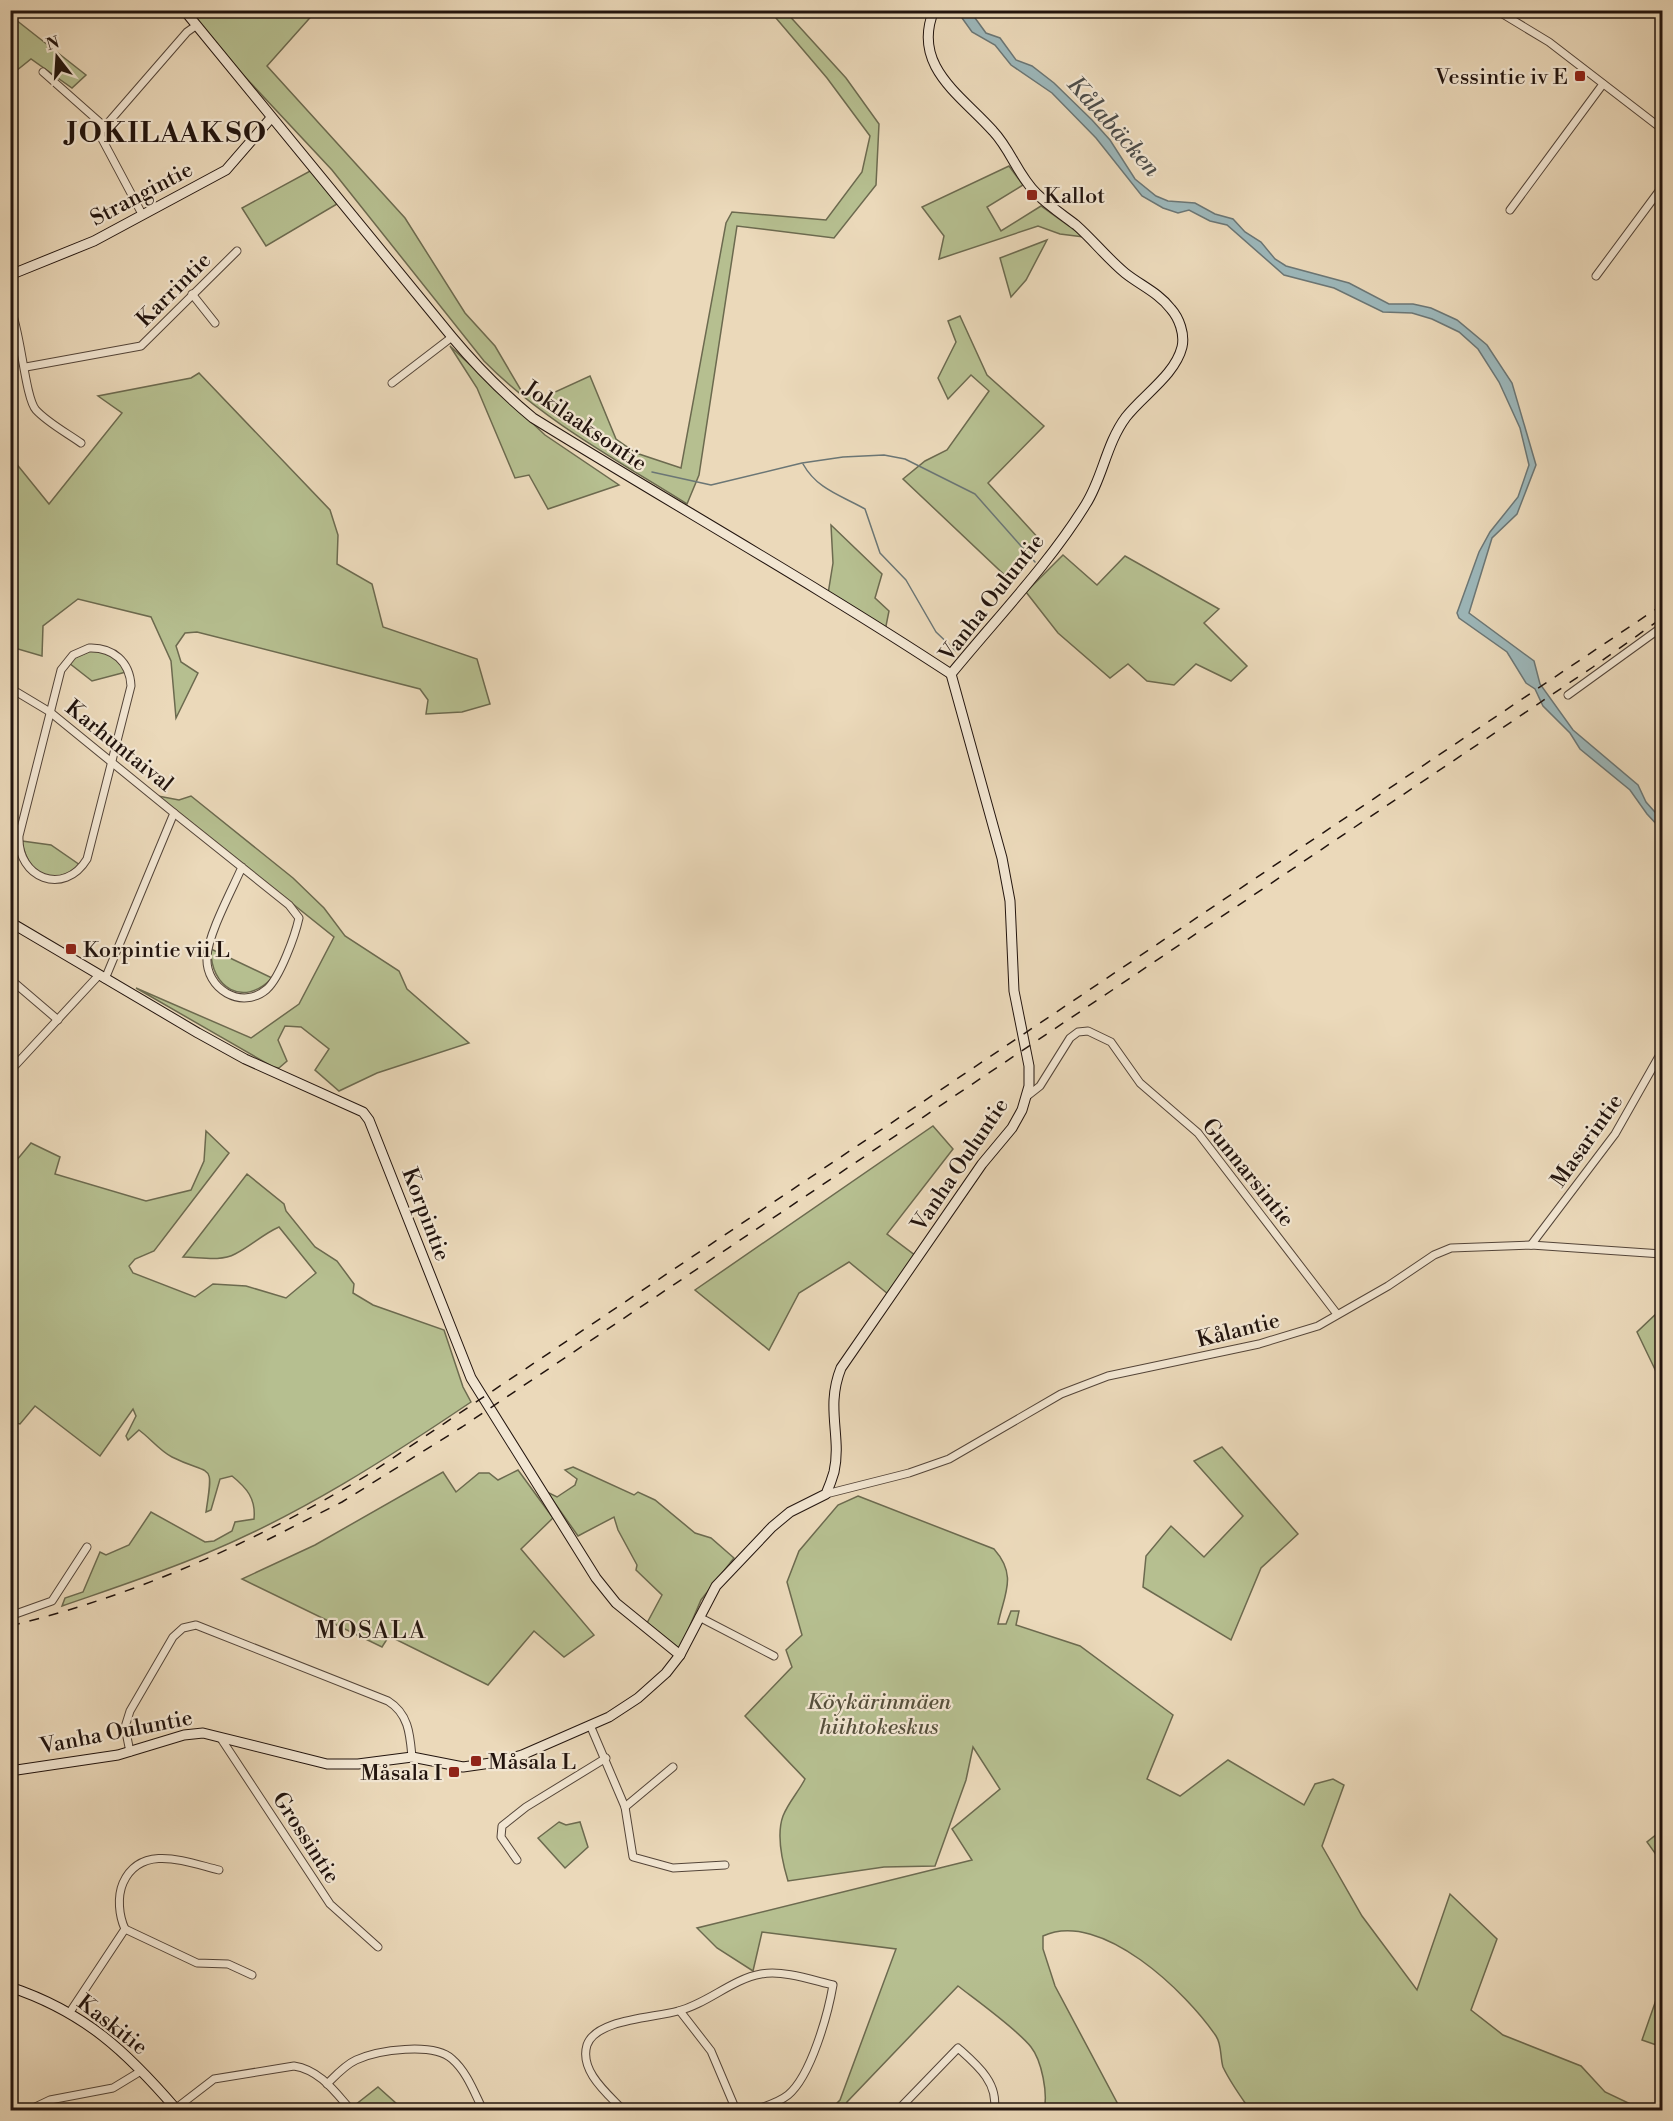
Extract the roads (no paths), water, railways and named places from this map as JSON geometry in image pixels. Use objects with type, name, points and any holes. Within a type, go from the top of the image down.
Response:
[{"type":"street","name":"Jokilaaksontie","points":[[184,10],[452,337],[483,373],[533,418],[661,498],[828,594],[951,674]]},
{"type":"street","name":"Vanha Ouluntie","points":[[10,1771],[130,1752],[184,1735],[203,1733],[327,1764],[358,1764],[412,1757],[463,1767],[487,1764],[522,1755],[590,1725],[624,1708],[638,1698],[666,1673],[680,1655],[716,1587],[772,1527],[790,1512],[826,1494],[835,1470],[832,1406],[835,1384],[841,1368],[982,1164],[1012,1128],[1026,1097],[1029,1066],[1014,991],[1010,901],[981,777],[962,720],[951,674],[1061,540],[1088,502],[1114,436],[1126,417],[1173,366],[1182,347],[1183,335],[1179,320],[1165,301],[1124,272],[1074,224],[1037,195],[1022,178],[1000,140],[939,75],[928,40],[934,10]]},
{"type":"street","points":[[1496,10],[1549,42],[1662,129]]},
{"type":"street","points":[[142,214],[101,137],[104,126],[197,25]]},
{"type":"street","points":[[42,72],[104,126]]},
{"type":"street","points":[[1510,210],[1603,84]]},
{"type":"street","name":"Strangintie","points":[[10,275],[73,250],[226,170],[271,118]]},
{"type":"street","points":[[1596,276],[1662,187]]},
{"type":"street","name":"Karrintie","points":[[26,367],[141,346],[237,251]]},
{"type":"street","points":[[192,294],[215,323]]},
{"type":"street","points":[[10,307],[19,330],[31,398],[36,410],[81,443]]},
{"type":"street","points":[[392,383],[452,337]]},
{"type":"street","points":[[1568,695],[1662,627]]},
{"type":"street","points":[[95,648],[117,656],[128,669],[131,686],[89,854],[84,864],[65,878],[50,879],[36,874],[23,859],[19,836],[50,712],[61,670],[73,655],[95,648]]},
{"type":"street","name":"Karhuntaival","points":[[10,688],[50,712],[174,813],[102,977],[10,1071]]},
{"type":"street","points":[[174,813],[242,867],[289,905],[299,918],[275,979],[263,992],[246,998],[229,996],[219,988],[210,974],[207,957],[242,867]]},
{"type":"street","name":"Korpintie","points":[[10,922],[245,1059],[363,1112],[373,1131],[471,1378],[492,1415],[596,1578],[615,1603],[680,1655]]},
{"type":"street","points":[[10,979],[58,1020]]},
{"type":"street","name":"Gunnarsintie","points":[[1026,1097],[1040,1086],[1070,1038],[1078,1032],[1088,1031],[1111,1042],[1140,1083],[1198,1133],[1337,1314]]},
{"type":"street","name":"Masarintie","points":[[1531,1245],[1615,1134],[1662,1051]]},
{"type":"street","name":"Kålantie","points":[[826,1494],[909,1473],[950,1458],[1061,1394],[1108,1376],[1259,1344],[1318,1326],[1388,1286],[1434,1255],[1450,1248],[1531,1245],[1662,1254]]},
{"type":"street","points":[[10,1616],[52,1601],[87,1547]]},
{"type":"street","points":[[699,1617],[774,1656]]},
{"type":"street","points":[[130,1752],[125,1726],[129,1711],[173,1637],[183,1628],[196,1625],[388,1701],[401,1711],[407,1723],[412,1757]]},
{"type":"street","points":[[590,1725],[625,1807],[633,1857],[673,1868],[725,1865]]},
{"type":"street","name":"Grossintie","points":[[220,1736],[330,1904],[378,1947]]},
{"type":"street","points":[[517,1860],[501,1837],[502,1826],[526,1807],[606,1758]]},
{"type":"street","points":[[625,1807],[673,1767]]},
{"type":"street","points":[[219,1870],[162,1858],[141,1862],[133,1868],[121,1888],[120,1912],[125,1929],[196,1963],[228,1964],[252,1975]]},
{"type":"street","points":[[70,2012],[125,1929]]},
{"type":"street","points":[[623,2110],[593,2077],[586,2059],[588,2044],[592,2037],[606,2027],[680,2011],[763,1974],[833,1985],[816,2043],[800,2081],[779,2101],[754,2110]]},
{"type":"street","name":"Kaskitie","points":[[10,1987],[70,2012],[92,2026],[141,2071],[176,2110]]},
{"type":"street","points":[[680,2011],[711,2051],[736,2110]]},
{"type":"street","points":[[898,2110],[958,2048],[991,2083],[995,2096],[994,2110]]},
{"type":"street","points":[[327,2084],[346,2067],[364,2057],[395,2052],[437,2051],[450,2057],[461,2068],[483,2110]]},
{"type":"street","points":[[176,2110],[208,2082],[239,2073],[294,2066],[313,2071],[351,2110]]},
{"type":"street","points":[[29,2110],[50,2100],[113,2088],[141,2071]]},
{"type":"water","points":[[957,11],[970,11],[986,33],[1000,38],[1016,60],[1032,66],[1054,83],[1110,140],[1135,179],[1156,196],[1168,201],[1195,203],[1215,214],[1233,219],[1245,232],[1261,242],[1275,259],[1286,266],[1349,283],[1389,304],[1413,304],[1431,308],[1457,320],[1487,345],[1512,383],[1536,465],[1517,514],[1492,538],[1469,613],[1534,661],[1540,684],[1573,730],[1638,785],[1646,802],[1662,820],[1662,830],[1630,790],[1580,749],[1570,733],[1543,706],[1535,689],[1526,683],[1507,652],[1459,618],[1457,613],[1479,552],[1490,532],[1518,497],[1529,465],[1520,428],[1499,382],[1478,349],[1459,332],[1432,319],[1412,313],[1383,312],[1334,288],[1284,275],[1227,225],[1210,221],[1189,210],[1178,213],[1163,208],[1142,196],[1096,138],[1052,93],[1011,65],[995,45],[972,32]]},
{"type":"waterway","points":[[652,472],[711,485],[802,463],[843,457],[884,455],[905,459],[975,494],[1035,562]]},
{"type":"waterway","points":[[803,464],[822,486],[865,509],[880,553],[906,580],[936,632],[956,651]]},
{"type":"railway","points":[[10,1626],[104,1599],[196,1564],[284,1522],[369,1474],[1662,605]]},
{"type":"railway","points":[[267,1540],[342,1502],[462,1427],[1593,667],[1662,618]]},
{"type":"place","name":"Vessintie iv E","points":[[1580,76]]},
{"type":"place","name":"Kallot","points":[[1032,195]]},
{"type":"place","name":"Korpintie vii L","points":[[71,949]]},
{"type":"place","name":"Måsala L","points":[[476,1761]]},
{"type":"place","name":"Måsala I","points":[[454,1772]]},
{"type":"district","name":"JOKILAAKSO","points":[[167,132]]},
{"type":"district","name":"MOSALA","points":[[371,1630]]},
{"type":"water label","name":"Kålabäcken","points":[[1114,126]]},
{"type":"park label","name":"Köykärinmäen hiihtokeskus","points":[[879,1714]]}]
